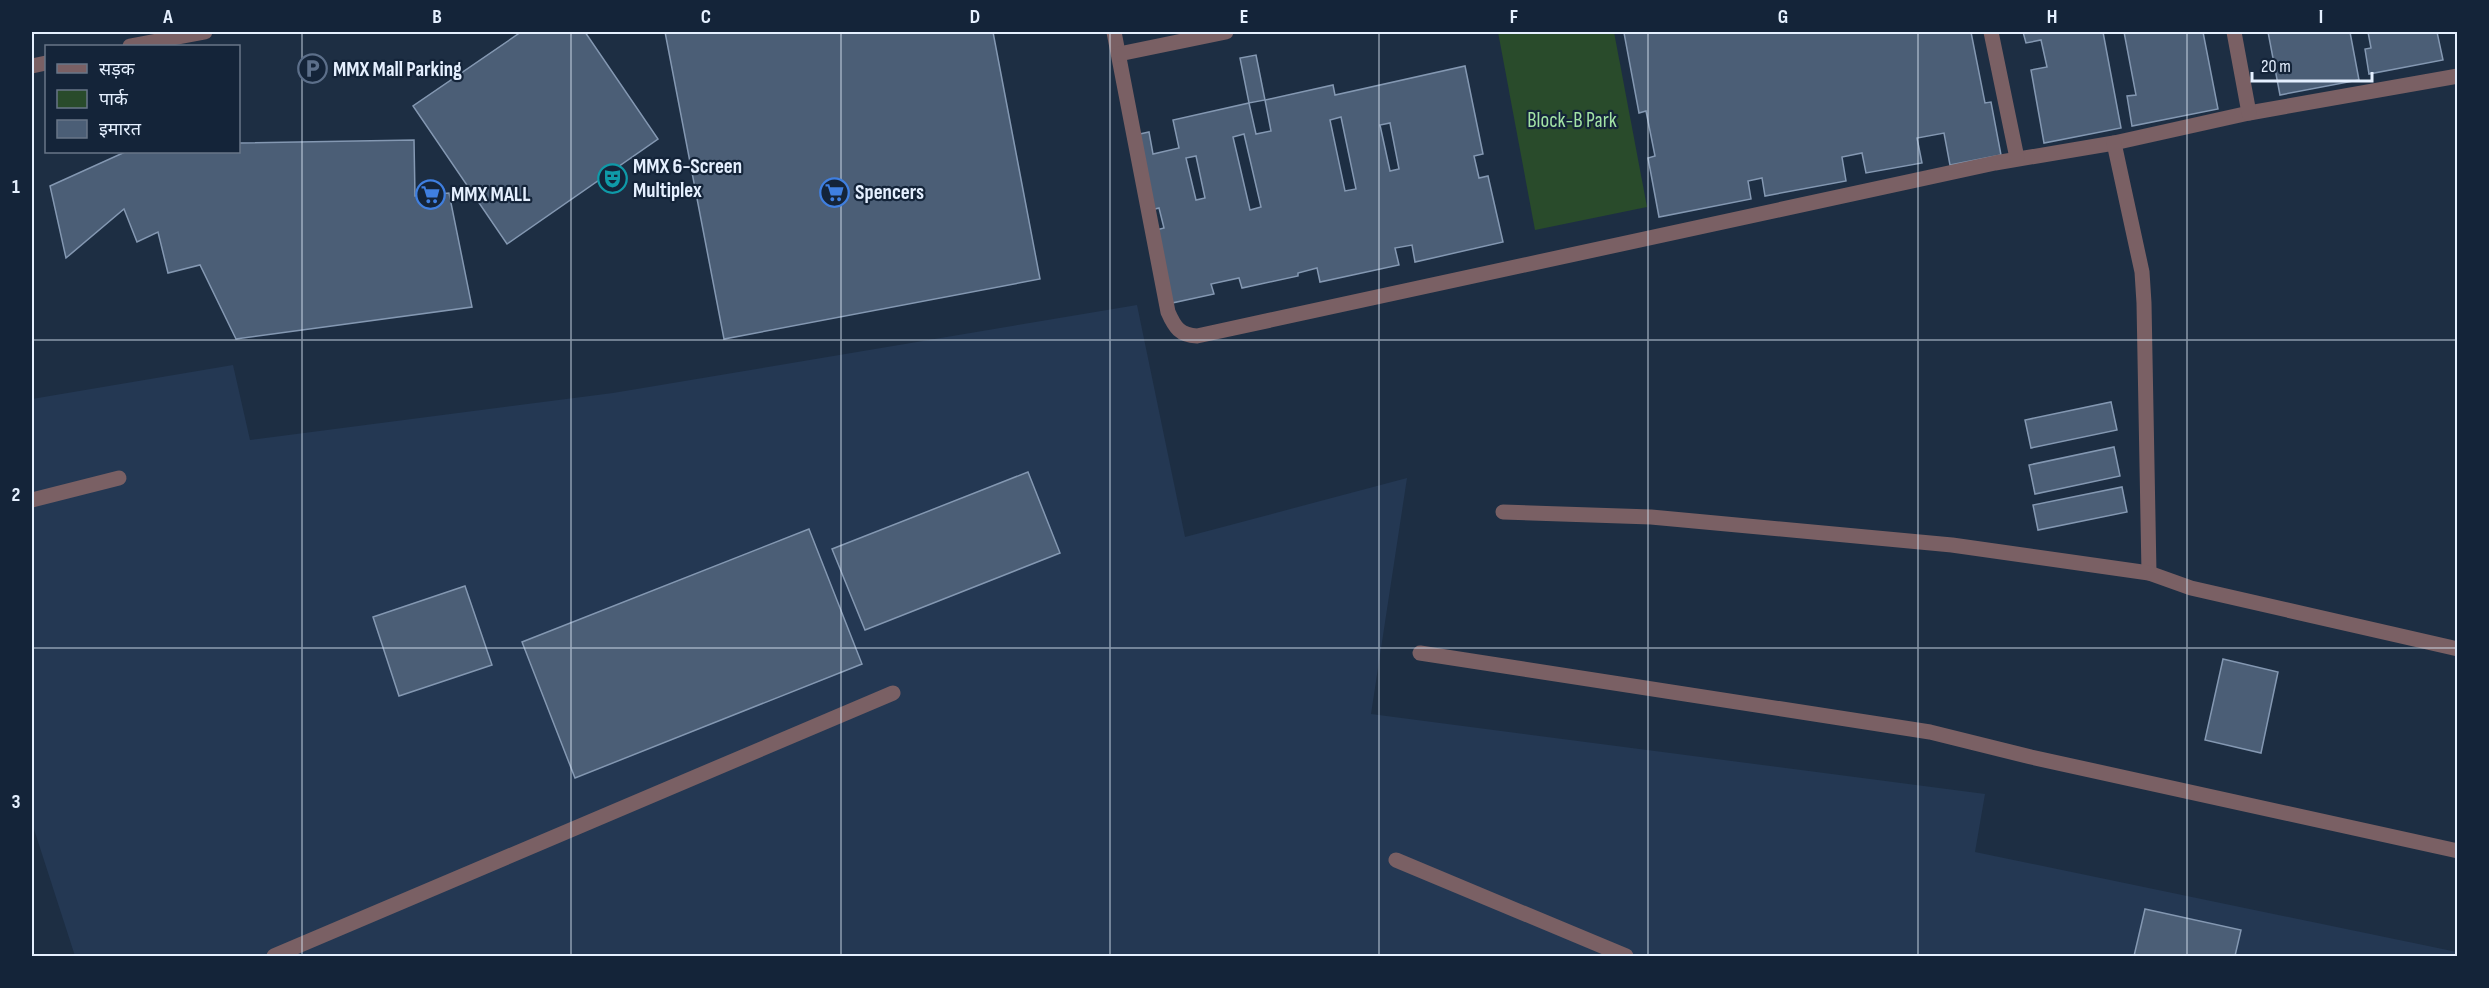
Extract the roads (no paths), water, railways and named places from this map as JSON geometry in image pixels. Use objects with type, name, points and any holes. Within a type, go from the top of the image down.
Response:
[{"type":"street","points":[[135,45],[205,32]]},
{"type":"street","points":[[1114,32],[1168,312],[1174,326],[1183,335],[1197,336],[2017,158],[2114,143],[2249,113],[2457,76]]},
{"type":"street","points":[[1119,54],[1226,32]]},
{"type":"street","points":[[1991,32],[2017,158]]},
{"type":"street","points":[[2234,32],[2249,113]]},
{"type":"street","points":[[2114,143],[2137,245],[2144,293],[2149,573]]},
{"type":"street","points":[[32,500],[118,478]]},
{"type":"street","points":[[1503,512],[1651,517],[1952,545],[2149,573],[2191,588],[2457,649]]},
{"type":"street","points":[[1420,653],[1930,732],[2031,757],[2457,851]]},
{"type":"street","points":[[274,957],[893,693]]},
{"type":"street","points":[[1396,860],[1626,957]]},
{"type":"place","name":"MMX Mall Parking","points":[[312,69]]},
{"type":"place","name":"MMX 6-Screen Multiplex","points":[[612,178]]},
{"type":"place","name":"Spencers","points":[[834,192]]},
{"type":"place","name":"MMX MALL","points":[[430,194]]},
{"type":"park label","name":"Block-B Park","points":[[1572,120]]}]
